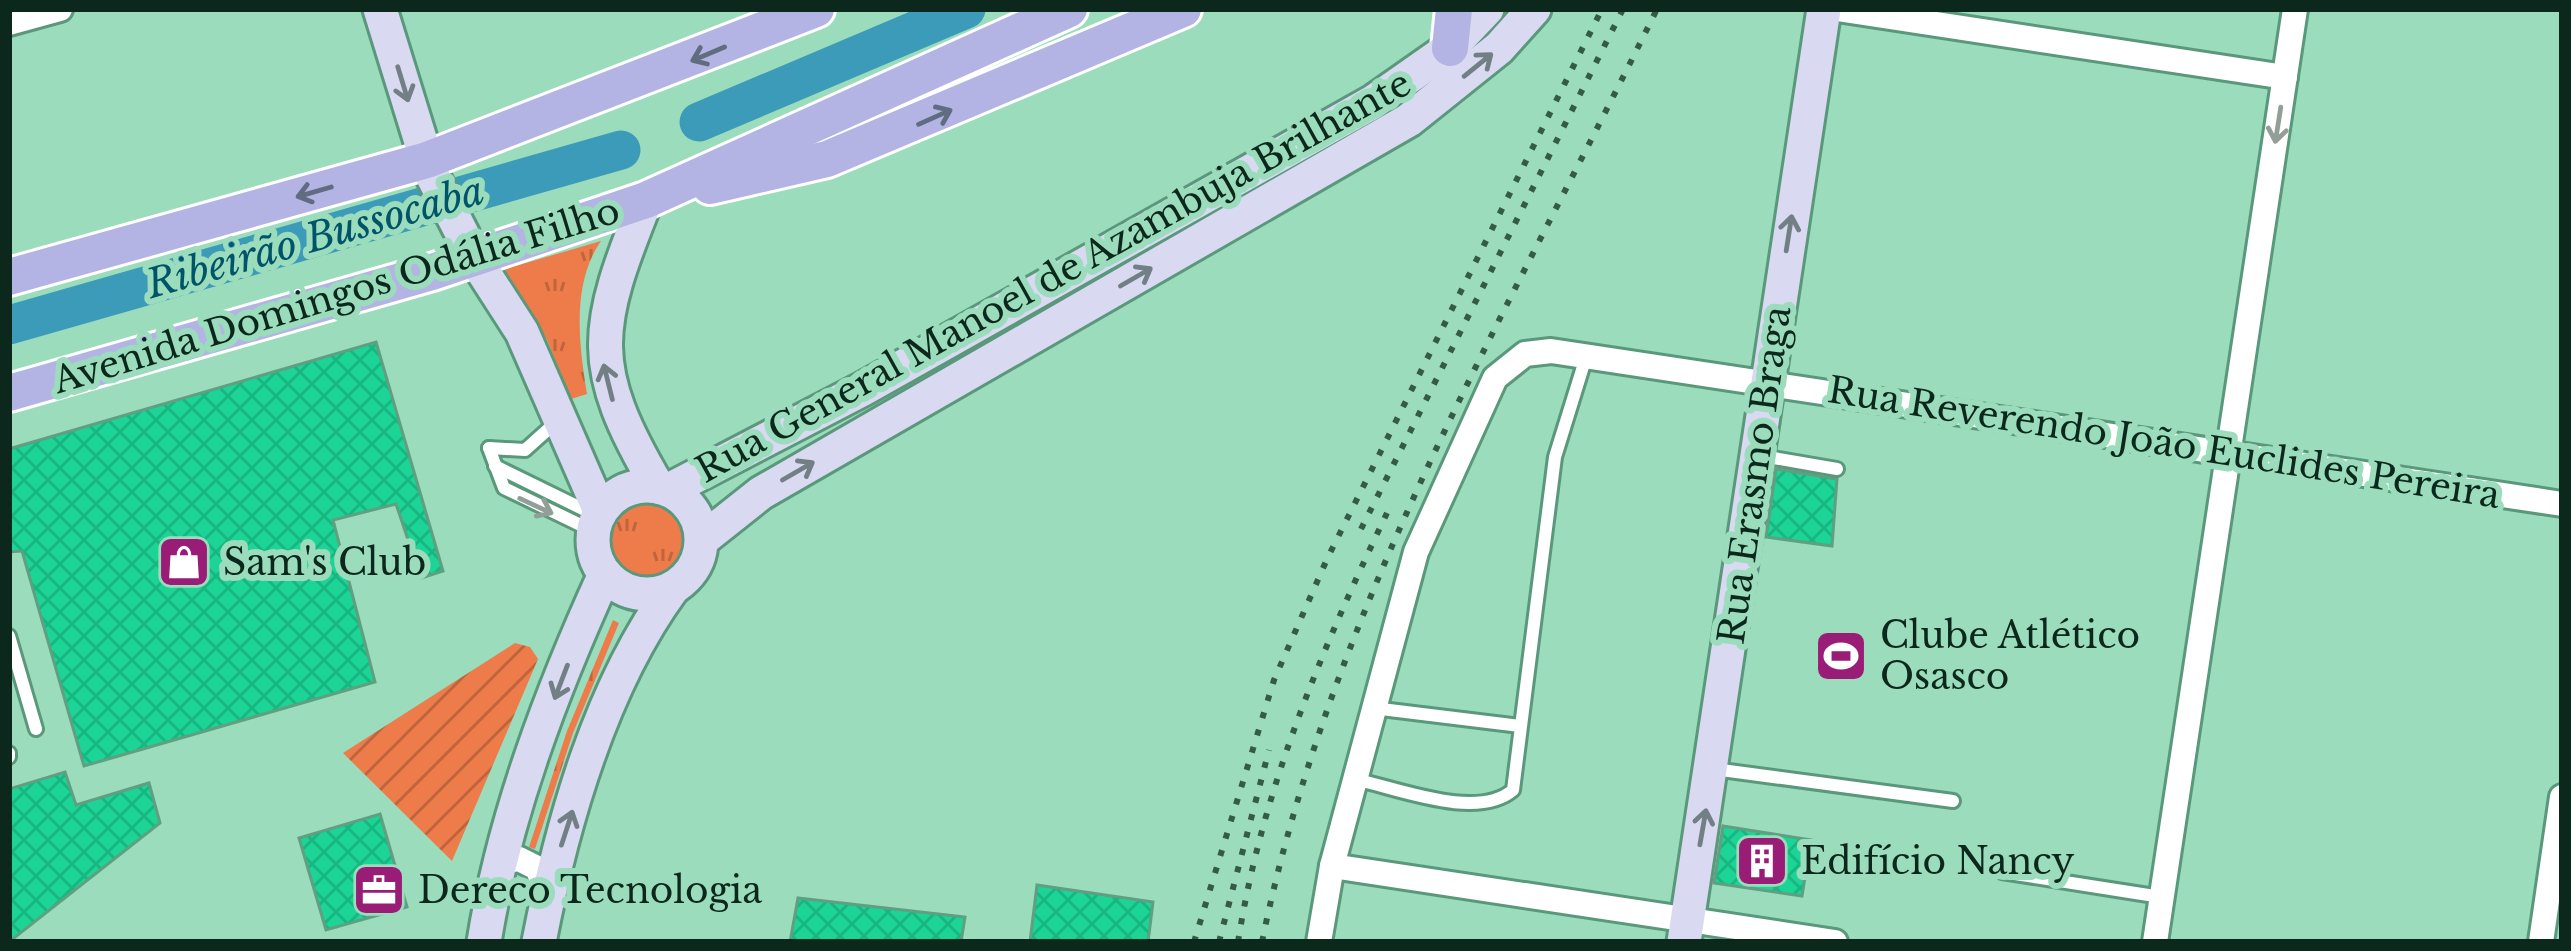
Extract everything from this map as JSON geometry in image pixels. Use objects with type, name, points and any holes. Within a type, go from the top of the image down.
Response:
[{"type":"main road","points":[[380,9],[428,166],[472,253],[522,332],[561,412],[597,519],[595,554],[605,574],[629,591],[673,588]]},
{"type":"main road","points":[[9,278],[428,166],[816,9]]},
{"type":"main road","name":"Avenida Domingos Odália Filho","points":[[9,393],[655,196],[1069,9]]},
{"type":"main road","points":[[539,942],[548,895],[595,743],[642,634],[673,588],[695,568],[703,538],[692,510],[663,489],[619,422],[602,356],[625,253],[655,196],[750,180],[826,159],[1183,9]]},
{"type":"main road","points":[[1450,48],[1454,9]]},
{"type":"main road","name":"Rua General Manoel de Azambuja Brilhante","points":[[663,489],[863,389],[1373,102],[1450,48],[1487,9]]},
{"type":"main road","name":"Rua General Manoel de Azambuja Brilhante","points":[[703,538],[761,493],[1409,121],[1499,48],[1534,9]]},
{"type":"main road","name":"Rua Erasmo Braga","points":[[1686,929],[1824,9]]},
{"type":"main road","points":[[597,519],[632,488],[663,489]]},
{"type":"main road","points":[[484,942],[498,862],[543,729],[605,574]]},
{"type":"street","points":[[9,23],[60,9]]},
{"type":"street","points":[[1837,9],[2285,77]]},
{"type":"street","points":[[2156,942],[2295,9]]},
{"type":"street","name":"Rua Reverendo João Euclides Pereira","points":[[1372,708],[1416,553],[1495,377],[1525,354],[1551,351],[1766,379],[2562,504]]},
{"type":"street","points":[[1319,942],[1332,866],[1372,708]]},
{"type":"street","points":[[2541,942],[2561,813]]},
{"type":"street","points":[[498,862],[518,859],[537,868],[548,895]]},
{"type":"street","points":[[1332,866],[1686,929],[1835,942]]},
{"type":"lane","points":[[1354,779],[1477,804],[1499,802],[1513,790],[1556,457],[1586,356]]},
{"type":"lane","points":[[561,412],[548,434],[525,450],[488,448],[494,465],[597,519]]},
{"type":"lane","points":[[1756,455],[1837,470]]},
{"type":"lane","points":[[9,636],[35,729]]},
{"type":"lane","points":[[1372,708],[1520,726]]},
{"type":"lane","points":[[1713,768],[1953,801]]},
{"type":"lane","points":[[2002,872],[2162,898]]},
{"type":"green space","points":[[601,241],[581,295],[587,394],[571,399],[547,340],[502,270]]},
{"type":"green space","points":[[650,501],[679,513],[691,542],[679,571],[650,583],[621,571],[609,542],[621,513]]},
{"type":"green space","points":[[613,620],[619,623],[573,733],[535,849],[529,847],[567,731]]},
{"type":"green space","points":[[515,643],[530,647],[538,659],[452,861],[343,753]]},
{"type":"building","name":"Sam's Club","points":[[376,342],[443,571],[421,578],[396,504],[333,520],[375,682],[84,766],[22,551],[9,552],[9,449]]},
{"type":"building","points":[[1776,469],[1837,479],[1832,546],[1766,537]]},
{"type":"building","points":[[65,772],[76,805],[149,783],[160,823],[9,942],[9,789]]},
{"type":"building","points":[[380,814],[407,907],[326,930],[299,838]]},
{"type":"building","name":"Edifício Nancy","points":[[1723,826],[1811,840],[1802,896],[1714,883]]},
{"type":"building","points":[[1037,885],[1153,902],[1148,942],[1030,942]]},
{"type":"building","points":[[798,898],[965,917],[961,942],[790,942]]},
{"type":"waterway","name":"Ribeirão Bussocaba","points":[[699,122],[966,9]]},
{"type":"waterway","name":"Ribeirão Bussocaba","points":[[9,325],[621,150]]},
{"type":"railway","points":[[1194,942],[1274,680],[1327,559],[1602,9]]},
{"type":"railway","points":[[1361,529],[1623,9]]},
{"type":"railway","points":[[1262,942],[1292,818],[1331,698],[1378,580],[1484,349],[1657,9]]},
{"type":"railway","points":[[1238,942],[1278,776],[1339,617],[1387,513]]},
{"type":"railway","points":[[1219,942],[1269,750]]},
{"type":"place","name":"Sam's Club","points":[[184,562]]},
{"type":"place","name":"Clube Atlético Osasco","points":[[1841,656]]},
{"type":"place","name":"Edifício Nancy","points":[[1762,861]]},
{"type":"place","name":"Dereco Tecnologia","points":[[379,890]]}]
